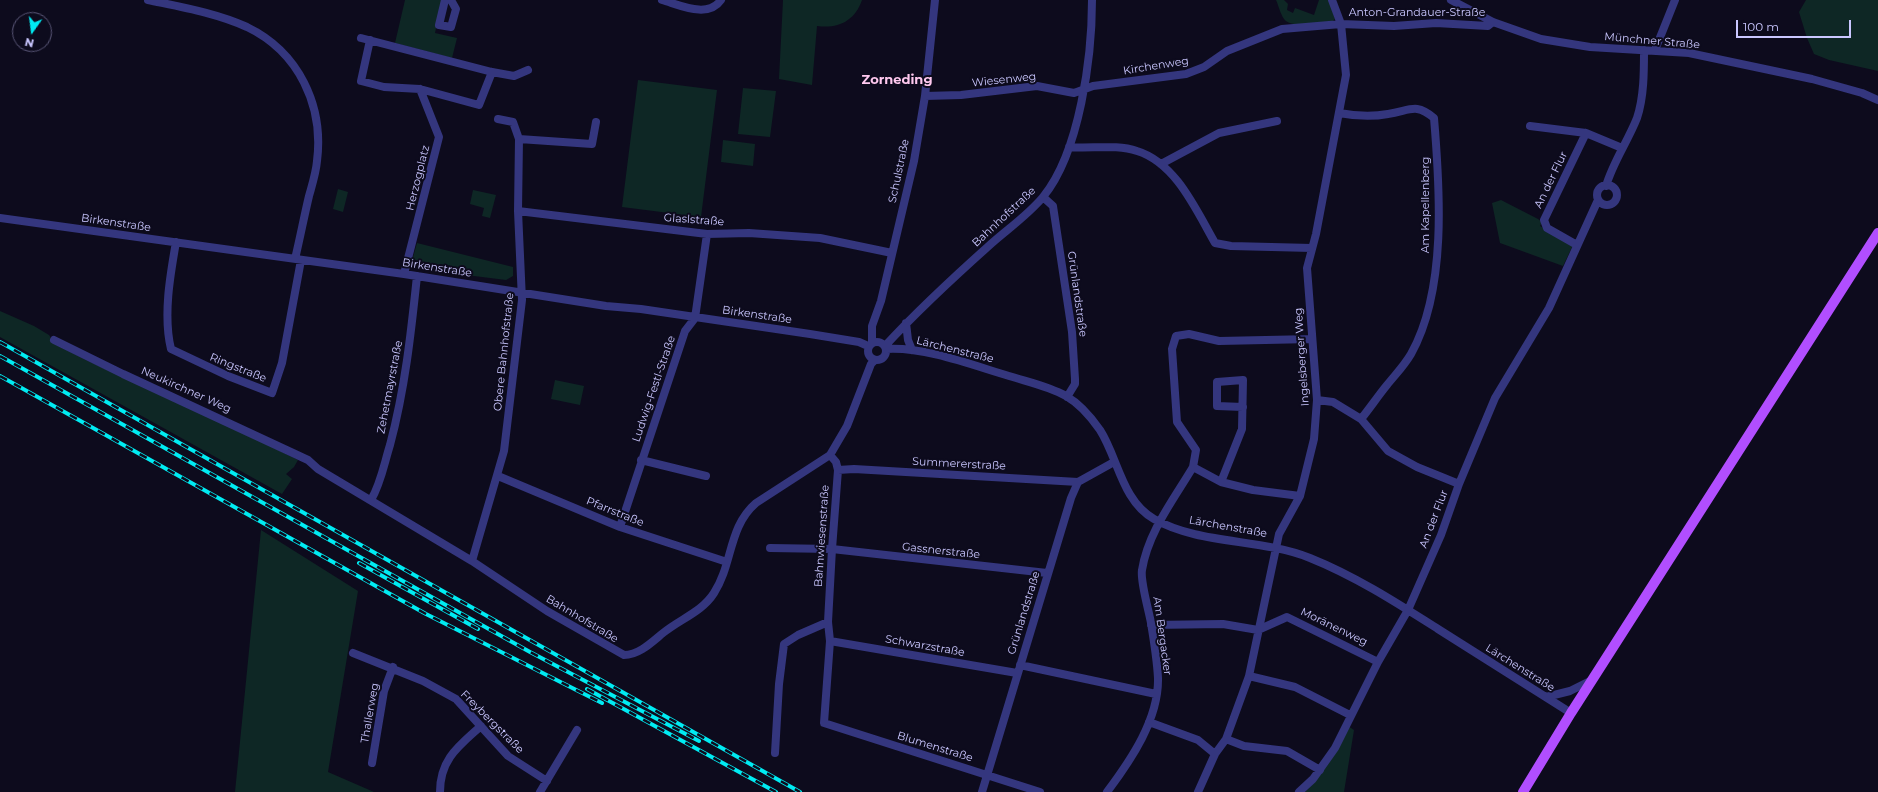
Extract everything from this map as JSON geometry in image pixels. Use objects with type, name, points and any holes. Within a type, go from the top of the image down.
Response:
[{"type":"main road","points":[[1523,792],[1571,713],[1878,233]]},
{"type":"street","points":[[148,0],[209,14],[248,28],[263,37],[284,54],[301,76],[316,113],[319,139],[316,166],[298,259]]},
{"type":"street","points":[[445,0],[439,25],[451,27],[456,9],[451,0]]},
{"type":"street","points":[[662,0],[702,11],[716,7],[721,0]]},
{"type":"street","name":"Schulstraße","points":[[870,345],[872,326],[881,301],[914,161],[925,96],[936,0]]},
{"type":"street","name":"Bahnhofstraße","points":[[886,348],[906,323],[1043,197],[1057,177],[1069,147],[1084,89],[1092,28],[1092,0]]},
{"type":"street","name":"Anton-Grandauer-Straße","points":[[1332,0],[1341,24],[1394,26],[1436,23],[1488,26],[1493,22]]},
{"type":"street","name":"Münchner Straße","points":[[1451,0],[1493,22],[1529,35],[1563,43],[1609,48],[1689,53],[1792,74],[1844,87],[1878,100]]},
{"type":"street","points":[[1655,50],[1675,0]]},
{"type":"street","name":"Kirchenweg","points":[[1084,89],[1093,86],[1186,74],[1204,67],[1227,50],[1274,31],[1341,24]]},
{"type":"street","name":"Ingelsberger Weg","points":[[1198,792],[1216,754],[1226,738],[1249,676],[1279,534],[1300,496],[1314,439],[1317,400],[1307,268],[1346,75],[1341,24]]},
{"type":"street","points":[[361,38],[492,72],[514,76],[528,70]]},
{"type":"street","points":[[370,40],[361,81],[384,87],[420,89],[479,106],[492,72]]},
{"type":"street","name":"An der Flur","points":[[1299,792],[1313,779],[1335,748],[1350,715],[1378,662],[1408,610],[1441,535],[1459,484],[1495,398],[1549,308],[1598,200],[1598,191],[1606,186],[1640,107],[1644,73],[1644,50]]},
{"type":"street","name":"Wiesenweg","points":[[925,96],[961,95],[1037,86],[1074,93],[1084,89]]},
{"type":"street","name":"Herzogplatz","points":[[404,274],[439,137],[420,89]]},
{"type":"street","name":"Am Kapellenberg","points":[[1339,113],[1356,116],[1389,114],[1408,108],[1424,110],[1434,118],[1438,158],[1439,226],[1437,256],[1426,314],[1418,339],[1410,355],[1362,419]]},
{"type":"street","name":"Obere Bahnhofstraße","points":[[472,561],[498,476],[507,434],[522,293],[518,211],[519,139],[513,122],[498,119]]},
{"type":"street","points":[[1161,164],[1219,133],[1277,121]]},
{"type":"street","points":[[519,139],[592,144],[596,122]]},
{"type":"street","points":[[1530,126],[1586,133],[1622,148]]},
{"type":"street","name":"An der Flur","points":[[1577,245],[1547,228],[1544,224],[1544,218],[1586,133]]},
{"type":"street","points":[[1069,147],[1137,151],[1161,164],[1185,191],[1215,243],[1231,246],[1312,248]]},
{"type":"street","points":[[1598,200],[1603,205],[1607,205],[1616,200],[1617,194],[1614,188],[1606,186]]},
{"type":"street","name":"Grünlandstraße","points":[[1043,197],[1053,206],[1072,332],[1075,384],[1067,397]]},
{"type":"street","name":"Glaslstraße","points":[[518,211],[707,234],[749,233],[820,238],[892,252]]},
{"type":"street","name":"Birkenstraße","points":[[0,218],[404,274],[522,293],[810,334],[870,345]]},
{"type":"street","name":"Ludwig-Festl-Straße","points":[[620,527],[685,331],[695,318],[707,234]]},
{"type":"street","name":"Ringstraße","points":[[176,242],[169,281],[168,340],[171,349],[228,376],[272,393],[282,363],[298,259]]},
{"type":"street","name":"Zehetmayrstraße","points":[[371,500],[379,485],[396,420],[409,356],[417,276]]},
{"type":"street","points":[[906,323],[908,340],[912,350]]},
{"type":"street","points":[[1300,496],[1253,490],[1220,482],[1193,467],[1196,450],[1177,422],[1172,349],[1176,336],[1189,334],[1219,341],[1312,339]]},
{"type":"street","name":"Neukirchner Weg","points":[[54,340],[123,374],[308,460]]},
{"type":"street","points":[[879,342],[886,348],[886,355],[883,359],[875,360],[868,354],[870,345],[879,342]]},
{"type":"street","name":"Lärchenstraße","points":[[886,348],[912,350],[1043,385],[1067,397],[1086,413],[1099,429],[1128,490],[1138,505],[1152,518],[1200,535],[1276,547],[1329,566],[1408,610],[1571,713]]},
{"type":"street","name":"Bahnhofstraße","points":[[308,460],[318,468],[472,561],[546,611],[624,655],[634,654],[666,630],[697,611],[713,594],[727,562],[740,522],[746,512],[756,503],[830,455],[843,435],[871,364],[875,360]]},
{"type":"street","points":[[1220,482],[1242,429],[1243,407],[1243,380],[1217,382],[1217,406],[1243,407]]},
{"type":"street","points":[[1317,400],[1333,402],[1362,419],[1388,451],[1417,467],[1459,484]]},
{"type":"street","name":"Bahnwiesenstraße","points":[[824,723],[830,641],[828,622],[832,549],[838,470],[836,462],[830,455]]},
{"type":"street","name":"Ludwig-Festl-Straße","points":[[642,460],[706,476]]},
{"type":"street","points":[[1078,482],[1114,462]]},
{"type":"street","name":"Am Bergacker","points":[[1107,792],[1126,767],[1149,722],[1156,694],[1158,678],[1151,625],[1141,572],[1147,551],[1160,522],[1193,467]]},
{"type":"street","name":"Summererstraße","points":[[838,470],[1078,482]]},
{"type":"street","name":"Pfarrstraße","points":[[498,476],[620,527],[727,562]]},
{"type":"street","name":"Grünlandstraße","points":[[982,792],[986,774],[1018,669],[1071,498],[1078,482]]},
{"type":"street","name":"Gassnerstraße","points":[[770,548],[832,549],[1048,573]]},
{"type":"street","name":"Moränenweg","points":[[1258,630],[1287,617],[1378,662]]},
{"type":"street","points":[[775,753],[778,684],[784,644],[798,635],[828,622]]},
{"type":"street","points":[[1151,625],[1223,624],[1258,630]]},
{"type":"street","name":"Schwarzstraße","points":[[830,641],[1018,669],[1156,694]]},
{"type":"street","name":"Freybergstraße","points":[[353,653],[393,667],[456,699],[508,756],[547,781]]},
{"type":"street","name":"Thallerweg","points":[[372,763],[384,691],[393,667]]},
{"type":"street","points":[[1249,676],[1295,687],[1350,715]]},
{"type":"street","points":[[1546,697],[1570,691],[1593,680]]},
{"type":"street","points":[[1149,722],[1198,740],[1216,754]]},
{"type":"street","name":"Blumenstraße","points":[[824,723],[1040,792]]},
{"type":"street","points":[[440,792],[440,781],[444,767],[451,756],[481,726]]},
{"type":"street","points":[[540,792],[577,730]]},
{"type":"street","points":[[1226,738],[1244,746],[1286,751],[1320,770]]},
{"type":"green space","points":[[405,0],[442,0],[435,33],[457,38],[452,58],[395,43]]},
{"type":"green space","points":[[783,0],[862,0],[855,13],[845,22],[839,25],[825,27],[817,26],[812,85],[779,79]]},
{"type":"green space","points":[[1276,0],[1284,0],[1288,4],[1287,10],[1293,13],[1295,8],[1314,15],[1319,0],[1329,0],[1335,19],[1332,22],[1306,25],[1293,24],[1284,19]]},
{"type":"green space","points":[[1806,0],[1878,0],[1878,71],[1829,60],[1814,54],[1807,38],[1799,12]]},
{"type":"green space","points":[[638,80],[717,90],[701,217],[622,207]]},
{"type":"green space","points":[[743,88],[776,91],[770,137],[738,134]]},
{"type":"green space","points":[[723,140],[755,144],[753,166],[721,162]]},
{"type":"green space","points":[[338,189],[348,192],[343,212],[333,209]]},
{"type":"green space","points":[[473,190],[496,195],[490,218],[482,216],[484,208],[470,204]]},
{"type":"green space","points":[[1501,200],[1538,219],[1542,222],[1540,226],[1573,245],[1563,266],[1500,243],[1492,203]]},
{"type":"green space","points":[[417,243],[513,267],[513,276],[506,280],[410,268]]},
{"type":"green space","points":[[0,311],[34,326],[49,335],[55,344],[86,360],[236,429],[298,460],[294,467],[286,474],[292,479],[282,494],[0,337]]},
{"type":"green space","points":[[555,380],[584,386],[580,405],[551,399]]},
{"type":"green space","points":[[261,530],[358,591],[328,772],[374,792],[235,792]]},
{"type":"green space","points":[[1348,726],[1354,730],[1344,792],[1305,792],[1324,769]]},
{"type":"railway","points":[[0,342],[800,792]]},
{"type":"railway","points":[[0,356],[530,652],[699,741]]},
{"type":"railway","points":[[0,376],[426,614],[602,703]]},
{"type":"railway","points":[[359,563],[478,629]]},
{"type":"railway","points":[[587,689],[776,792]]},
{"type":"district","name":"Zorneding","points":[[897,80]]}]
